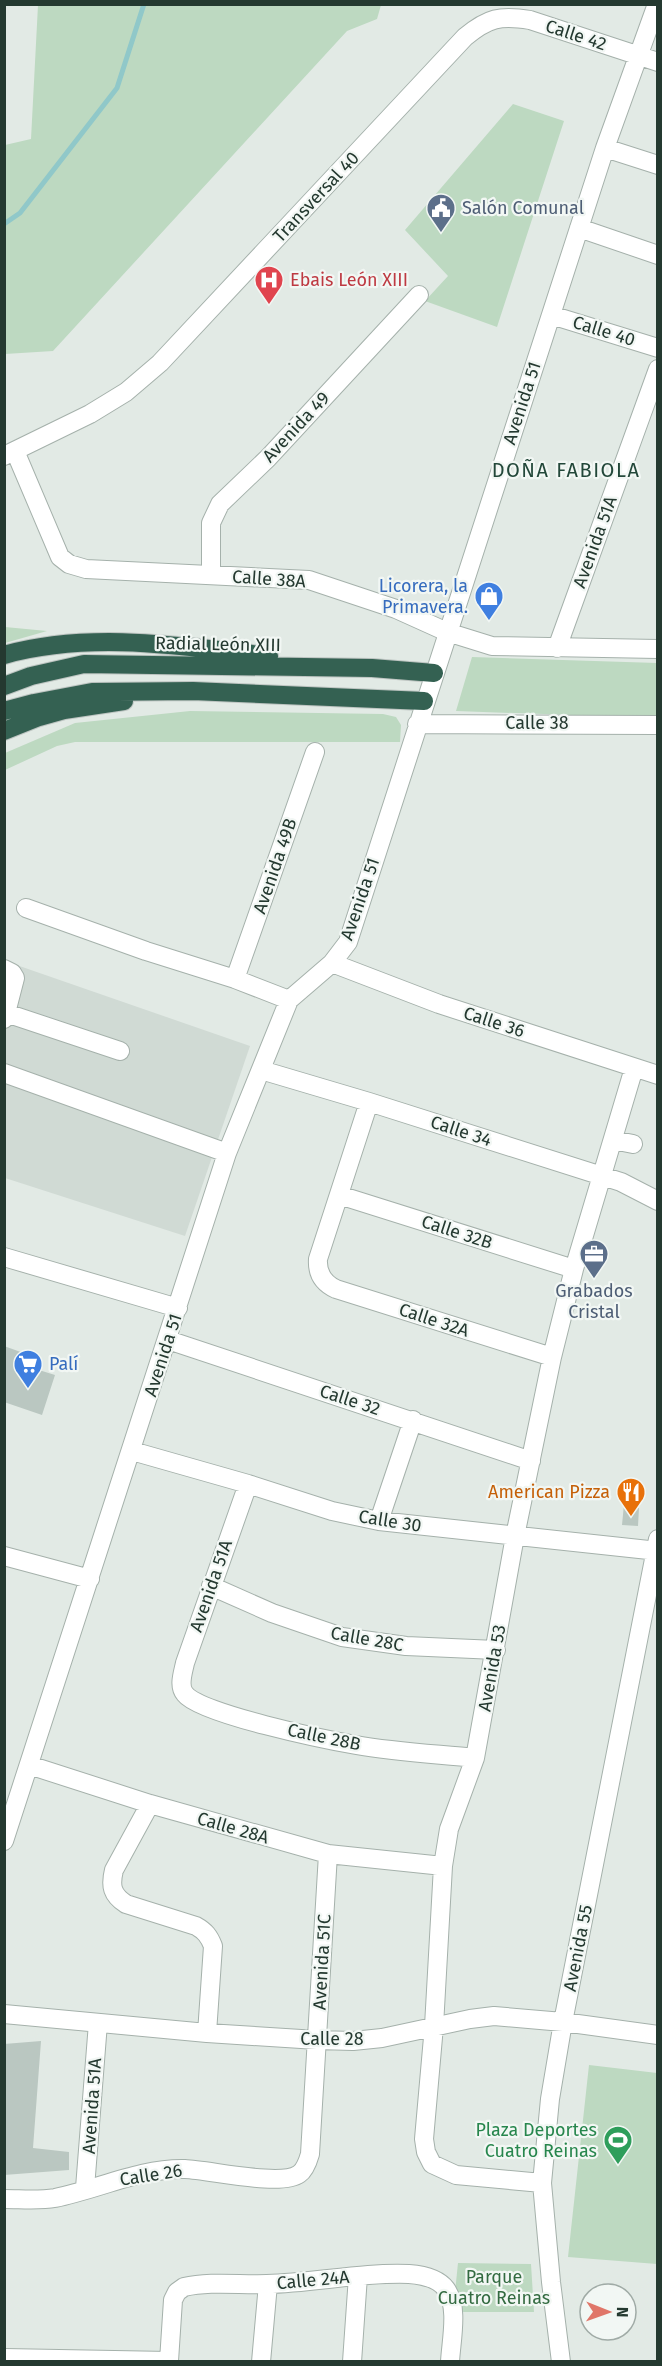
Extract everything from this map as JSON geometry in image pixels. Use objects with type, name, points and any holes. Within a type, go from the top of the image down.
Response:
[{"type":"highway","points":[[4,655],[45,646],[116,642],[211,649],[372,668]]},
{"type":"highway","name":"Radial León XIII","points":[[4,686],[84,664],[372,668],[434,673]]},
{"type":"highway","points":[[4,711],[92,692],[193,692],[424,701]]},
{"type":"highway","points":[[4,731],[64,710],[193,692]]},
{"type":"street","name":"Avenida 51","points":[[4,1840],[227,1153],[289,1000],[332,963],[348,942],[424,701],[605,148],[657,4]]},
{"type":"street","name":"Calle 42","points":[[494,18],[513,17],[530,20],[657,62]]},
{"type":"street","name":"Transversal 40","points":[[10,453],[90,414],[126,392],[160,363],[465,37],[479,25],[494,18]]},
{"type":"street","points":[[605,148],[657,165]]},
{"type":"street","points":[[579,228],[657,255]]},
{"type":"street","name":"Avenida 49","points":[[211,575],[211,523],[220,504],[268,458],[419,295]]},
{"type":"street","name":"Calle 40","points":[[551,315],[657,348]]},
{"type":"street","name":"Avenida 51A","points":[[557,648],[657,369]]},
{"type":"street","name":"Calle 38A","points":[[10,453],[60,557],[69,564],[86,569],[309,580],[396,609],[447,632],[492,646],[657,649]]},
{"type":"street","name":"Calle 38","points":[[417,724],[657,725]]},
{"type":"street","name":"Avenida 49B","points":[[235,979],[315,752]]},
{"type":"street","points":[[27,908],[146,951],[235,979],[289,1000]]},
{"type":"street","name":"Calle 36","points":[[332,963],[439,1004],[657,1075]]},
{"type":"street","points":[[4,969],[12,973],[15,978],[5,1016],[120,1052]]},
{"type":"street","name":"Avenida 53","points":[[542,2183],[456,2175],[432,2164],[426,2152],[424,2139],[434,2026],[443,1866],[448,1829],[475,1758],[515,1536],[552,1358],[574,1269],[634,1068]]},
{"type":"street","name":"Calle 34","points":[[261,1070],[601,1176],[633,1187],[657,1201]]},
{"type":"street","points":[[4,1073],[227,1153]]},
{"type":"street","points":[[339,1195],[369,1102]]},
{"type":"street","points":[[613,1140],[633,1144]]},
{"type":"street","name":"Calle 32B","points":[[339,1195],[574,1269]]},
{"type":"street","name":"Calle 32A","points":[[339,1195],[318,1259],[320,1276],[329,1286],[552,1358]]},
{"type":"street","points":[[4,1257],[178,1308]]},
{"type":"street","name":"Calle 32","points":[[168,1340],[531,1461]]},
{"type":"street","points":[[379,1521],[413,1420]]},
{"type":"street","name":"Calle 30","points":[[132,1451],[332,1511],[379,1521],[515,1536],[657,1547]]},
{"type":"street","name":"Avenida 51A","points":[[182,1690],[185,1663],[248,1484]]},
{"type":"street","name":"Avenida 55","points":[[561,2361],[542,2183],[550,2099],[563,2022],[657,1547]]},
{"type":"street","points":[[4,1556],[90,1579]]},
{"type":"street","name":"Calle 28C","points":[[211,1586],[272,1613],[342,1637],[406,1646],[496,1650]]},
{"type":"street","name":"Calle 28B","points":[[182,1690],[189,1699],[226,1714],[311,1735],[357,1745],[475,1758]]},
{"type":"street","name":"Calle 28A","points":[[29,1764],[150,1804],[328,1854],[443,1866]]},
{"type":"street","points":[[150,1804],[114,1870],[111,1880],[112,1890],[117,1898],[126,1904],[196,1926],[205,1931],[213,1946],[207,2033]]},
{"type":"street","name":"Avenida 51C","points":[[299,2174],[306,2166],[310,2154],[328,1854]]},
{"type":"street","name":"Calle 28","points":[[4,2014],[207,2033],[317,2040],[372,2039],[494,2016],[563,2022],[657,2035]]},
{"type":"street","name":"Avenida 51A","points":[[86,2188],[98,2023]]},
{"type":"street","name":"Calle 26","points":[[4,2199],[55,2198],[146,2173],[174,2169],[196,2169],[276,2180],[299,2174]]},
{"type":"street","name":"Calle 24A","points":[[169,2361],[172,2309],[177,2292],[191,2285],[268,2284],[409,2274],[427,2277],[446,2289],[453,2312],[450,2361]]},
{"type":"street","points":[[352,2361],[358,2276]]},
{"type":"street","points":[[261,2361],[268,2284]]},
{"type":"street","points":[[4,2358],[169,2361]]},
{"type":"shaded area","points":[[5,961],[250,1046],[185,1236],[5,1178]]},
{"type":"green space","points":[[38,5],[381,5],[377,19],[347,31],[53,351],[5,354],[5,145],[31,139]]},
{"type":"green space","points":[[513,104],[564,121],[497,327],[425,301],[448,276],[405,230]]},
{"type":"green space","points":[[5,627],[47,631],[5,643]]},
{"type":"green space","points":[[472,657],[657,663],[657,718],[456,711]]},
{"type":"green space","points":[[190,711],[383,714],[396,717],[401,725],[400,742],[75,742],[57,746],[5,770],[5,753],[75,723]]},
{"type":"green space","name":"Plaza Deportes Cuatro Reinas","points":[[589,2065],[657,2073],[657,2264],[568,2257]]},
{"type":"green space","name":"Parque Cuatro Reinas","points":[[458,2263],[531,2264],[534,2312],[453,2312]]},
{"type":"building","name":"Palí","points":[[4,1346],[29,1355],[26,1366],[55,1375],[42,1415],[4,1402]]},
{"type":"building","name":"American Pizza","points":[[624,1504],[639,1508],[638,1526],[622,1525]]},
{"type":"building","points":[[41,2041],[33,2148],[69,2152],[69,2170],[4,2175],[4,2044]]},
{"type":"waterway","points":[[4,224],[20,213],[117,88],[144,4]]},
{"type":"place","name":"Salón Comunal","points":[[441,234]]},
{"type":"place","name":"Ebais León XIII","points":[[269,306]]},
{"type":"place","name":"Licorera, la Primavera.","points":[[489,622]]},
{"type":"place","name":"Grabados Cristal","points":[[594,1280]]},
{"type":"place","name":"Palí","points":[[28,1390]]},
{"type":"place","name":"American Pizza","points":[[631,1518]]},
{"type":"place","name":"Plaza Deportes Cuatro Reinas","points":[[618,2166]]},
{"type":"district","name":"DOÑA FABIOLA","points":[[566,470]]}]
